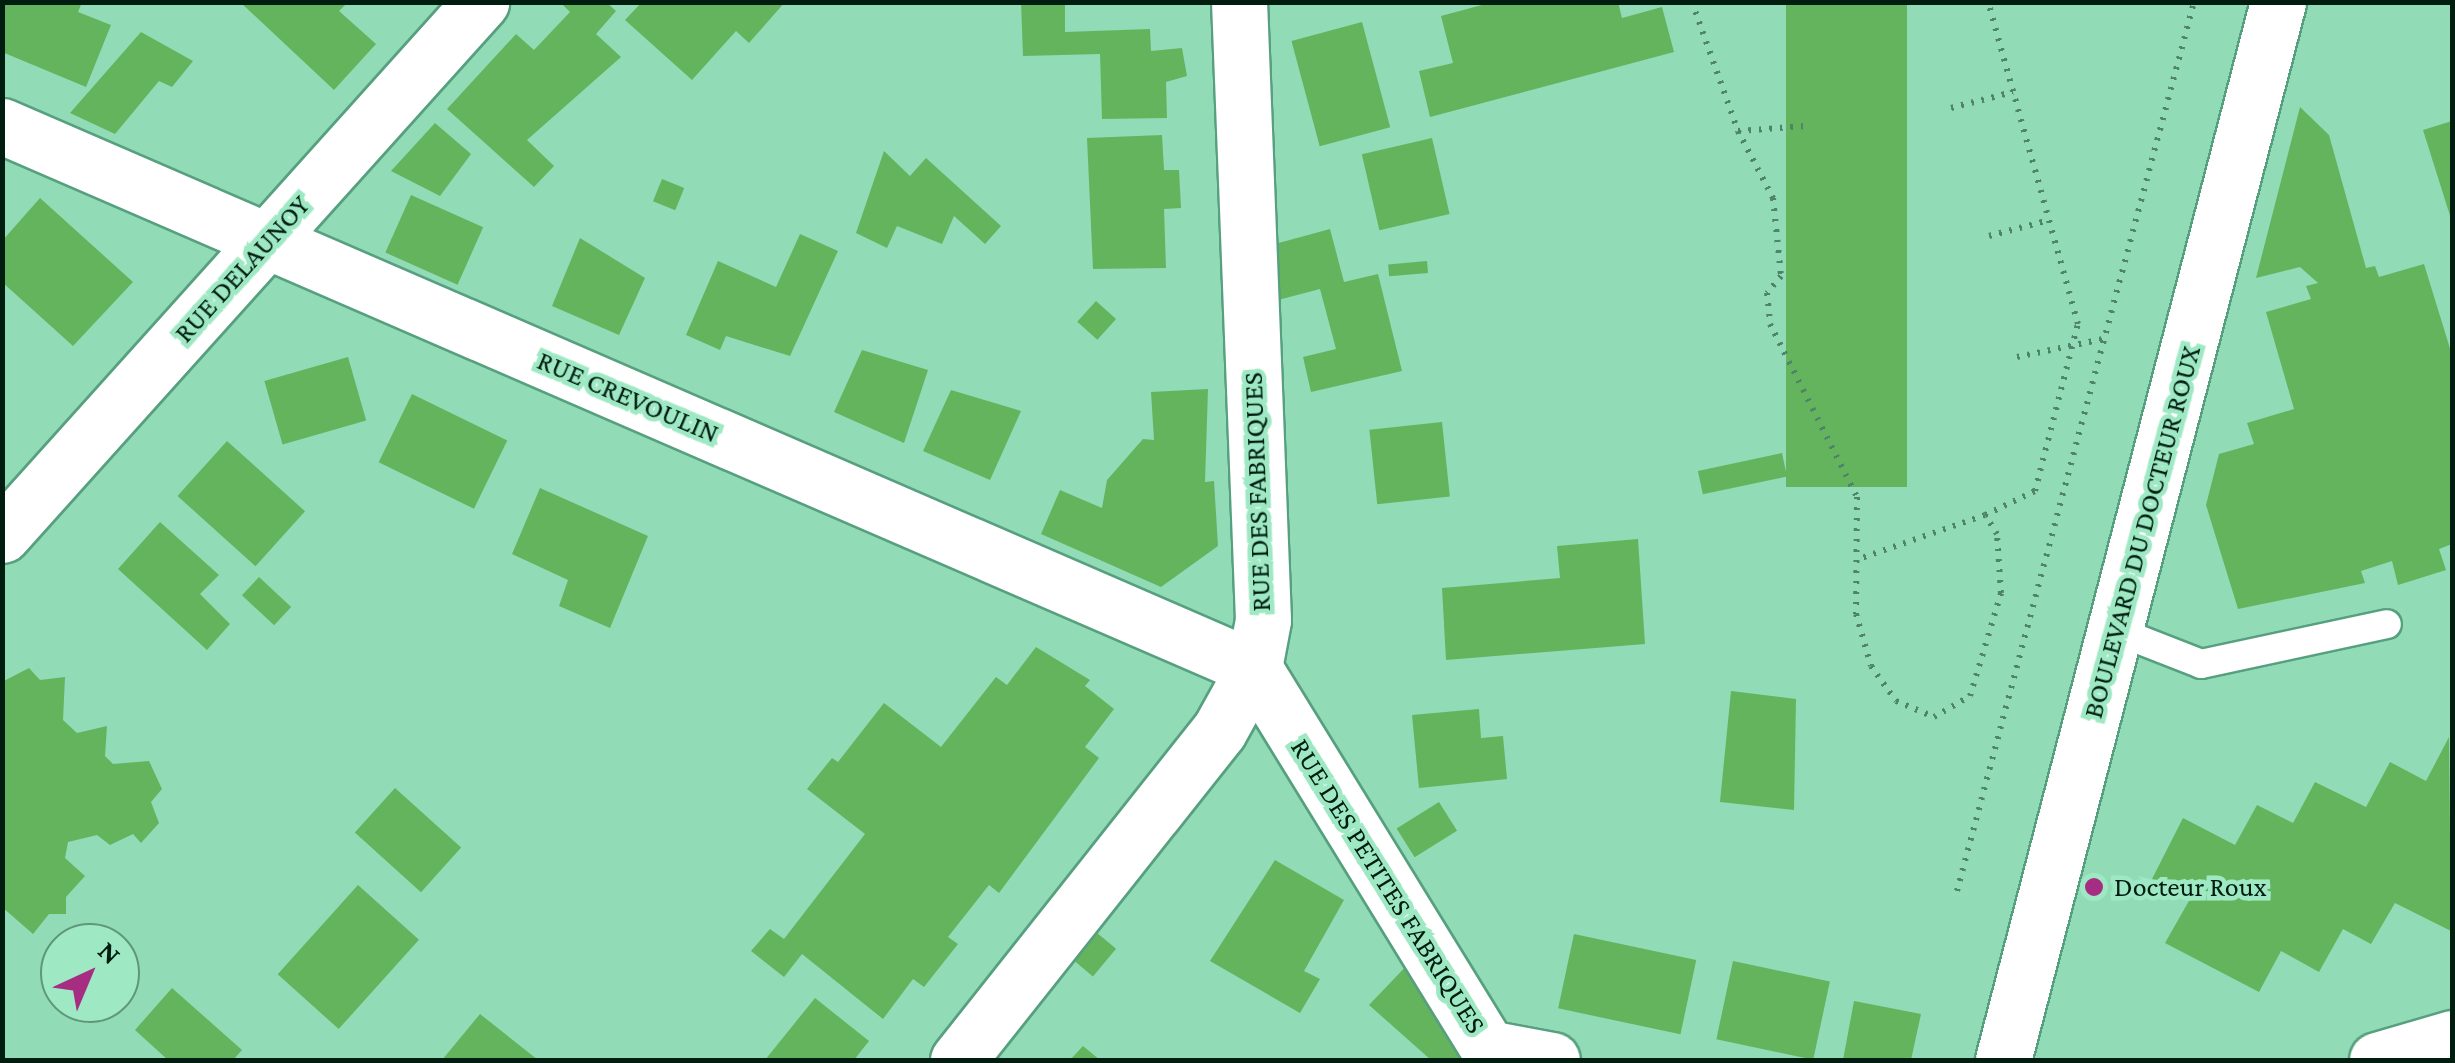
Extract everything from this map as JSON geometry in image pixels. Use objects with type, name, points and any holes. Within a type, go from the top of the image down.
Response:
[{"type":"street","name":"RUE DELAUNOY","points":[[2,535],[481,2]]},
{"type":"street","name":"RUE DES FABRIQUES","points":[[958,1060],[1218,731],[1254,668],[1262,620],[1240,2]]},
{"type":"street","name":"BOULEVARD DU DOCTEUR ROUX","points":[[2003,1060],[2278,2]]},
{"type":"street","name":"RUE CREVOULIN","points":[[2,126],[1254,668]]},
{"type":"street","name":"RUE DES PETITES FABRIQUES","points":[[1254,668],[1488,1048],[1552,1060]]},
{"type":"street","points":[[2376,1060],[2452,1038]]},
{"type":"lane","points":[[2117,631],[2201,664],[2387,624]]},
{"type":"path","points":[[1692,2],[1738,131],[1773,198],[1781,276],[1767,293],[1770,324],[1856,497],[1856,614],[1871,666],[1896,702],[1934,718],[1970,696],[1991,648],[2001,593],[1997,534],[1985,515]]},
{"type":"path","points":[[1859,559],[1985,515],[2035,490],[2078,324],[1988,2]]},
{"type":"path","points":[[1957,891],[2194,2]]},
{"type":"path","points":[[1952,108],[2013,92]]},
{"type":"path","points":[[1738,131],[1806,126]]},
{"type":"path","points":[[1989,236],[2049,220]]},
{"type":"path","points":[[2016,357],[2104,339]]},
{"type":"building","points":[[2,2],[82,2],[78,12],[111,25],[86,87],[2,52]]},
{"type":"building","points":[[240,2],[348,2],[339,11],[376,44],[334,90]]},
{"type":"building","points":[[560,2],[606,2],[616,11],[596,34],[621,57],[527,140],[554,166],[534,187],[447,109],[516,34],[534,50],[570,12]]},
{"type":"building","points":[[642,2],[785,2],[749,43],[736,31],[692,80],[625,20]]},
{"type":"building","points":[[1021,2],[1065,2],[1065,32],[1150,29],[1151,51],[1182,48],[1187,76],[1166,82],[1167,118],[1102,119],[1100,54],[1023,56]]},
{"type":"building","points":[[1493,2],[1618,2],[1622,18],[1662,7],[1674,52],[1430,117],[1419,71],[1453,63],[1441,16]]},
{"type":"building","points":[[1786,2],[1907,2],[1907,487],[1786,487]]},
{"type":"building","points":[[1362,22],[1390,127],[1320,146],[1291,41]]},
{"type":"building","points":[[141,32],[193,61],[172,87],[159,81],[115,134],[70,113]]},
{"type":"building","points":[[2300,107],[2329,135],[2366,268],[2375,266],[2379,277],[2424,264],[2452,355],[2452,544],[2439,549],[2446,570],[2398,585],[2392,561],[2361,571],[2365,583],[2238,609],[2206,505],[2219,454],[2254,444],[2247,423],[2294,409],[2266,312],[2311,299],[2306,286],[2318,283],[2300,267],[2256,278]]},
{"type":"building","points":[[2452,121],[2452,222],[2423,130]]},
{"type":"building","points":[[435,123],[471,154],[440,196],[391,171]]},
{"type":"building","points":[[1162,135],[1164,170],[1179,170],[1181,208],[1164,209],[1166,268],[1093,269],[1087,138]]},
{"type":"building","points":[[1432,138],[1450,214],[1379,230],[1362,154]]},
{"type":"building","points":[[884,151],[910,176],[926,158],[1001,226],[985,244],[954,216],[942,244],[897,226],[887,248],[856,233]]},
{"type":"building","points":[[662,179],[684,188],[675,210],[653,201]]},
{"type":"building","points":[[411,195],[483,227],[458,285],[385,253]]},
{"type":"building","points":[[40,198],[133,282],[73,346],[2,282],[2,241]]},
{"type":"building","points":[[1330,229],[1344,282],[1378,274],[1402,371],[1311,392],[1303,357],[1336,349],[1320,289],[1278,300],[1275,244]]},
{"type":"building","points":[[800,234],[838,251],[790,356],[726,336],[720,350],[686,335],[718,261],[776,287]]},
{"type":"building","points":[[580,238],[645,278],[619,335],[552,306]]},
{"type":"building","points":[[1427,261],[1428,273],[1389,276],[1388,264]]},
{"type":"building","points":[[1096,301],[1116,319],[1097,340],[1077,322]]},
{"type":"building","points":[[862,350],[928,370],[904,443],[834,412]]},
{"type":"building","points":[[348,357],[366,420],[283,444],[264,381]]},
{"type":"building","points":[[1208,389],[1205,482],[1214,481],[1218,546],[1161,587],[1041,534],[1060,490],[1102,508],[1107,480],[1143,439],[1154,440],[1151,392]]},
{"type":"building","points":[[951,390],[1021,411],[990,480],[923,451]]},
{"type":"building","points":[[412,394],[507,440],[474,509],[379,462]]},
{"type":"building","points":[[1442,422],[1450,497],[1377,504],[1369,430]]},
{"type":"building","points":[[227,441],[305,511],[256,566],[177,496]]},
{"type":"building","points":[[1782,453],[1787,476],[1703,494],[1698,471]]},
{"type":"building","points":[[540,488],[648,536],[610,628],[559,606],[568,580],[512,554]]},
{"type":"building","points":[[160,522],[219,575],[200,594],[230,624],[207,650],[118,569]]},
{"type":"building","points":[[1638,539],[1645,644],[1446,660],[1442,588],[1560,578],[1557,546]]},
{"type":"building","points":[[259,577],[291,607],[274,625],[242,595]]},
{"type":"building","points":[[1036,647],[1090,680],[1085,686],[1114,709],[1085,747],[1099,758],[999,893],[989,885],[948,937],[958,944],[924,987],[913,979],[883,1019],[802,954],[784,977],[751,951],[770,929],[784,939],[865,834],[807,789],[832,758],[838,762],[884,703],[941,747],[996,677],[1007,685]]},
{"type":"building","points":[[29,668],[40,680],[65,677],[63,720],[77,733],[107,726],[105,756],[113,764],[149,761],[162,789],[151,802],[159,823],[141,843],[133,834],[110,845],[97,835],[68,842],[65,858],[85,876],[66,897],[66,914],[49,914],[33,934],[2,907],[2,682]]},
{"type":"building","points":[[1731,691],[1796,699],[1794,810],[1720,802]]},
{"type":"building","points":[[1479,709],[1481,738],[1503,736],[1507,779],[1419,788],[1412,715]]},
{"type":"building","points":[[2449,737],[2451,931],[2395,903],[2371,944],[2343,929],[2319,972],[2281,951],[2259,992],[2165,943],[2190,899],[2152,879],[2183,818],[2235,845],[2257,805],[2293,823],[2315,782],[2366,807],[2390,762],[2426,781]]},
{"type":"building","points":[[395,788],[461,848],[421,892],[355,833]]},
{"type":"building","points":[[1439,802],[1457,831],[1415,857],[1397,828]]},
{"type":"building","points":[[1275,860],[1344,900],[1304,971],[1320,979],[1300,1013],[1210,961]]},
{"type":"building","points":[[358,885],[419,940],[339,1029],[278,974]]},
{"type":"building","points":[[1090,927],[1116,949],[1093,976],[1067,955]]},
{"type":"building","points":[[1574,934],[1696,960],[1680,1034],[1558,1008]]},
{"type":"building","points":[[1412,960],[1473,1060],[1431,1060],[1369,1005]]},
{"type":"building","points":[[1733,961],[1830,982],[1813,1060],[1716,1039]]},
{"type":"building","points":[[172,988],[242,1050],[233,1060],[168,1060],[135,1030]]},
{"type":"building","points":[[815,998],[869,1041],[854,1060],[765,1060]]},
{"type":"building","points":[[1854,1001],[1921,1014],[1911,1060],[1843,1060]]},
{"type":"building","points":[[480,1014],[538,1060],[442,1060]]},
{"type":"building","points":[[1083,1046],[1100,1060],[1070,1060]]},
{"type":"place","name":"Docteur Roux","points":[[2094,887]]}]
